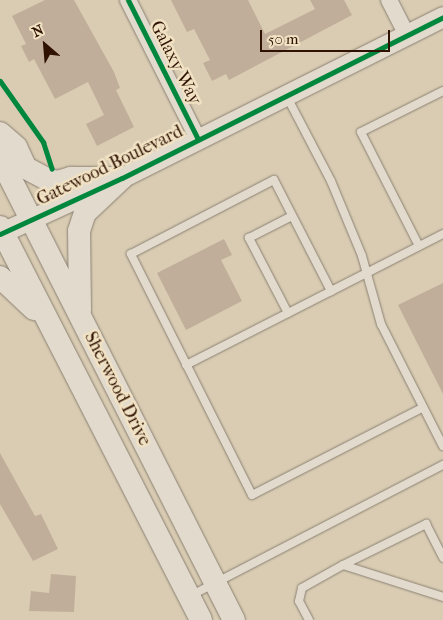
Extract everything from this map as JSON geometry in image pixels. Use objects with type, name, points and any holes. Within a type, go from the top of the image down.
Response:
[{"type":"main road","points":[[0,132],[16,147],[26,168],[47,179],[57,182],[72,178],[122,178]]},
{"type":"main road","name":"Sherwood Drive","points":[[0,158],[234,620]]},
{"type":"main road","points":[[80,314],[79,232],[84,213],[122,178]]},
{"type":"main road","name":"Sherwood Drive","points":[[1,231],[201,620]]},
{"type":"main road","points":[[0,277],[25,297],[59,342]]},
{"type":"street","name":"Galaxy Way","points":[[128,0],[198,139]]},
{"type":"street","points":[[389,0],[407,35]]},
{"type":"street","name":"Gatewood Boulevard","points":[[1,231],[31,220],[122,178],[286,94],[443,17]]},
{"type":"lane","points":[[419,246],[361,132],[443,91]]},
{"type":"lane","points":[[286,94],[331,181],[362,256],[365,274],[381,324],[422,408],[443,446]]},
{"type":"lane","points":[[331,291],[274,180],[130,254],[252,495],[422,408]]},
{"type":"lane","points":[[288,313],[249,238],[292,216]]},
{"type":"lane","points":[[186,365],[443,234]]},
{"type":"lane","points":[[189,596],[443,465]]},
{"type":"lane","points":[[309,620],[299,601],[302,588],[343,565],[426,524],[443,558]]},
{"type":"lane","points":[[343,565],[443,597]]},
{"type":"building","points":[[45,0],[74,0],[114,72],[120,88],[116,90],[134,127],[97,146],[86,124],[104,115],[88,82],[55,99],[34,59],[29,62],[21,46],[26,44],[12,16]]},
{"type":"building","points":[[171,0],[248,0],[265,34],[315,9],[310,0],[344,0],[352,15],[229,80],[226,74],[212,81],[203,63],[210,60],[194,29],[187,32]]},
{"type":"building","points":[[224,239],[232,255],[221,260],[242,301],[186,330],[157,273]]},
{"type":"building","points":[[443,283],[443,394],[398,305]]},
{"type":"building","points":[[0,453],[35,516],[41,514],[58,549],[33,561],[0,504]]},
{"type":"building","points":[[51,574],[76,576],[74,612],[29,611],[31,591],[49,593]]},
{"type":"cycle path","points":[[128,0],[198,139]]},
{"type":"cycle path","points":[[0,234],[122,178],[443,17]]},
{"type":"cycle path","points":[[0,81],[43,142],[52,169]]}]
